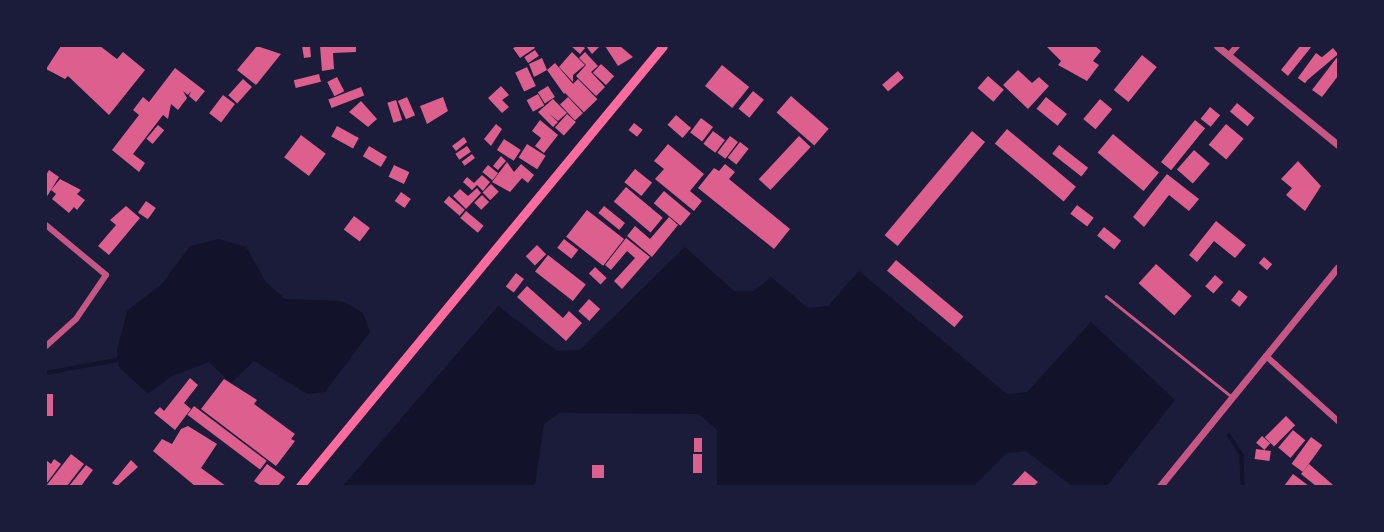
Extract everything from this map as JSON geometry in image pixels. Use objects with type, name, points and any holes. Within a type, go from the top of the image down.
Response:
[{"type":"main road","points":[[300,486],[663,46]]},
{"type":"street","points":[[1217,46],[1339,145]]},
{"type":"street","points":[[1229,55],[1237,46]]},
{"type":"street","points":[[46,225],[106,275],[76,319],[46,346]]},
{"type":"street","points":[[1160,486],[1339,267]]},
{"type":"street","points":[[1266,356],[1339,421]]},
{"type":"lane","points":[[1106,296],[1232,397]]},
{"type":"shaded area","points":[[219,239],[246,247],[266,282],[285,299],[342,301],[363,313],[370,332],[325,392],[307,394],[254,361],[231,383],[209,362],[172,376],[148,394],[119,367],[117,350],[127,311],[162,284],[190,246]]},
{"type":"shaded area","points":[[685,247],[734,291],[754,291],[771,277],[808,308],[828,306],[859,271],[1007,394],[1027,392],[1091,322],[1175,400],[1107,486],[1072,486],[1026,451],[1007,453],[974,486],[717,486],[717,430],[699,414],[559,413],[544,424],[535,485],[343,486],[498,306],[557,351],[580,350]]},
{"type":"building","points":[[61,46],[100,46],[117,59],[123,52],[145,70],[109,115],[68,76],[65,79],[46,69]]},
{"type":"building","points":[[257,46],[281,54],[256,85],[237,70]]},
{"type":"building","points":[[302,46],[310,46],[311,57],[304,58]]},
{"type":"building","points":[[320,46],[356,46],[356,52],[333,53],[334,69],[322,71]]},
{"type":"building","points":[[571,46],[582,46],[585,48],[580,54]]},
{"type":"building","points":[[586,46],[600,46],[592,54]]},
{"type":"building","points":[[605,46],[620,46],[633,57],[618,66]]},
{"type":"building","points":[[1046,46],[1095,46],[1101,51],[1093,61],[1099,65],[1087,81],[1058,65],[1061,61]]},
{"type":"building","points":[[1300,46],[1312,46],[1288,76],[1281,70]]},
{"type":"building","points":[[513,48],[535,48],[520,58]]},
{"type":"building","points":[[1333,48],[1338,54],[1304,82],[1299,76]]},
{"type":"building","points":[[535,50],[539,56],[528,63],[524,57]]},
{"type":"building","points":[[572,52],[585,65],[573,75],[573,82],[559,67]]},
{"type":"building","points":[[585,52],[598,66],[591,72],[605,87],[596,96],[576,76],[586,65],[579,58]]},
{"type":"building","points":[[1316,53],[1323,58],[1305,83],[1298,78]]},
{"type":"building","points":[[1142,55],[1157,67],[1128,102],[1114,90]]},
{"type":"building","points":[[1338,56],[1338,76],[1322,97],[1312,90]]},
{"type":"building","points":[[542,58],[547,70],[534,77],[529,64]]},
{"type":"building","points":[[555,63],[574,85],[564,94],[547,70]]},
{"type":"building","points":[[601,64],[614,76],[606,85],[593,73]]},
{"type":"building","points":[[722,65],[749,87],[732,108],[705,86]]},
{"type":"building","points":[[527,67],[536,86],[524,92],[515,72]]},
{"type":"building","points":[[175,68],[205,91],[196,102],[189,96],[191,91],[188,95],[183,91],[187,98],[178,110],[171,104],[168,119],[163,115],[133,154],[145,163],[139,172],[112,150],[139,115],[133,110],[143,97],[149,102]]},
{"type":"building","points":[[1018,70],[1032,83],[1039,77],[1049,86],[1028,109],[1003,85]]},
{"type":"building","points":[[898,71],[904,78],[888,92],[882,85]]},
{"type":"building","points":[[319,74],[321,82],[296,88],[294,80]]},
{"type":"building","points":[[988,76],[1004,90],[993,102],[978,88]]},
{"type":"building","points":[[337,77],[344,91],[334,96],[327,82]]},
{"type":"building","points":[[243,79],[252,87],[237,103],[228,95]]},
{"type":"building","points":[[578,79],[597,99],[584,112],[564,92]]},
{"type":"building","points":[[501,86],[509,95],[502,100],[509,107],[502,113],[488,98]]},
{"type":"building","points":[[548,86],[555,97],[545,103],[538,92]]},
{"type":"building","points":[[361,87],[364,95],[332,108],[328,100]]},
{"type":"building","points":[[753,91],[764,100],[749,118],[739,109]]},
{"type":"building","points":[[538,94],[544,105],[533,112],[527,100]]},
{"type":"building","points":[[223,95],[235,104],[221,122],[209,113]]},
{"type":"building","points":[[791,96],[829,129],[814,145],[777,113]]},
{"type":"building","points":[[407,97],[415,115],[406,119],[398,101]]},
{"type":"building","points":[[443,97],[448,111],[427,124],[420,106]]},
{"type":"building","points":[[568,97],[583,113],[575,121],[560,105]]},
{"type":"building","points":[[1046,97],[1067,114],[1058,126],[1037,109]]},
{"type":"building","points":[[553,99],[567,113],[558,121],[548,113],[558,122],[553,127],[538,112]]},
{"type":"building","points":[[1100,99],[1112,109],[1096,129],[1083,119]]},
{"type":"building","points":[[396,100],[402,120],[394,123],[387,103]]},
{"type":"building","points":[[361,101],[377,119],[368,127],[349,112]]},
{"type":"building","points":[[1237,103],[1255,118],[1248,126],[1230,111]]},
{"type":"building","points":[[1210,107],[1220,115],[1211,127],[1201,119]]},
{"type":"building","points":[[567,114],[576,122],[564,135],[555,127]]},
{"type":"building","points":[[676,115],[691,128],[683,138],[667,125]]},
{"type":"building","points":[[701,118],[713,127],[702,141],[690,132]]},
{"type":"building","points":[[540,120],[558,135],[544,153],[535,146],[541,138],[532,131]]},
{"type":"building","points":[[1195,120],[1205,128],[1171,170],[1161,162]]},
{"type":"building","points":[[634,123],[643,130],[637,137],[628,130]]},
{"type":"building","points":[[496,124],[502,129],[491,146],[484,139]]},
{"type":"building","points":[[1226,124],[1244,139],[1226,159],[1209,145]]},
{"type":"building","points":[[158,125],[164,130],[153,144],[146,139]]},
{"type":"building","points":[[337,126],[359,138],[353,149],[331,136]]},
{"type":"building","points":[[1007,129],[1076,187],[1064,201],[995,144]]},
{"type":"building","points":[[713,131],[725,140],[715,153],[703,144]]},
{"type":"building","points":[[972,131],[985,142],[898,246],[885,235]]},
{"type":"building","points":[[1113,134],[1159,173],[1144,191],[1098,152]]},
{"type":"building","points":[[301,135],[326,154],[309,176],[284,157]]},
{"type":"building","points":[[730,136],[738,142],[725,159],[717,153]]},
{"type":"building","points":[[799,136],[811,147],[770,190],[759,179]]},
{"type":"building","points":[[464,137],[467,142],[456,151],[452,146]]},
{"type":"building","points":[[504,139],[521,150],[514,161],[497,150]]},
{"type":"building","points":[[740,142],[749,149],[736,165],[728,158]]},
{"type":"building","points":[[527,144],[546,156],[537,169],[519,158]]},
{"type":"building","points":[[668,144],[704,174],[690,191],[702,201],[694,211],[655,179],[664,169],[654,161]]},
{"type":"building","points":[[1059,145],[1088,168],[1081,176],[1052,154]]},
{"type":"building","points":[[369,146],[387,157],[381,167],[363,156]]},
{"type":"building","points":[[467,146],[471,152],[459,160],[455,154]]},
{"type":"building","points":[[1194,150],[1210,164],[1193,183],[1177,170]]},
{"type":"building","points":[[472,154],[475,158],[465,166],[462,162]]},
{"type":"building","points":[[501,156],[506,161],[498,170],[493,166]]},
{"type":"building","points":[[1298,161],[1321,186],[1305,211],[1286,195],[1292,188],[1281,179]]},
{"type":"building","points":[[507,162],[514,172],[521,164],[534,175],[528,183],[522,178],[510,192],[492,182]]},
{"type":"building","points":[[725,164],[735,172],[729,179],[790,229],[774,249],[698,188],[714,168],[719,171]]},
{"type":"building","points":[[394,165],[409,172],[404,184],[389,177]]},
{"type":"building","points":[[488,165],[498,173],[492,180],[482,172]]},
{"type":"building","points":[[635,169],[652,183],[641,196],[624,182]]},
{"type":"building","points":[[49,170],[59,177],[46,198],[46,175]]},
{"type":"building","points":[[1167,174],[1199,199],[1189,211],[1169,195],[1144,227],[1133,217]]},
{"type":"building","points":[[482,175],[490,182],[483,191],[477,185],[472,190],[463,182],[467,177],[474,183]]},
{"type":"building","points":[[60,179],[81,190],[77,194],[85,200],[77,210],[74,207],[69,213],[52,199],[56,194],[51,190]]},
{"type":"building","points":[[491,184],[499,192],[490,200],[483,192]]},
{"type":"building","points":[[626,187],[663,218],[651,232],[614,202]]},
{"type":"building","points":[[477,188],[481,193],[466,209],[453,196],[460,189],[468,196]]},
{"type":"building","points":[[664,191],[691,213],[681,226],[654,203]]},
{"type":"building","points":[[401,192],[411,199],[405,208],[395,201]]},
{"type":"building","points":[[482,195],[489,202],[481,210],[474,203]]},
{"type":"building","points":[[449,196],[465,210],[460,216],[444,202]]},
{"type":"building","points":[[146,201],[156,208],[148,219],[138,212]]},
{"type":"building","points":[[1077,205],[1094,218],[1087,226],[1070,214]]},
{"type":"building","points":[[126,206],[140,218],[109,255],[98,246],[116,225],[110,220]]},
{"type":"building","points":[[604,206],[625,223],[619,230],[598,213]]},
{"type":"building","points":[[587,210],[624,239],[603,266],[566,237]]},
{"type":"building","points":[[466,211],[484,226],[478,233],[460,218]]},
{"type":"building","points":[[354,216],[370,228],[360,242],[344,230]]},
{"type":"building","points":[[669,217],[678,225],[652,257],[627,236],[635,226],[650,239]]},
{"type":"building","points":[[1216,221],[1246,245],[1235,258],[1214,241],[1197,262],[1189,255]]},
{"type":"building","points":[[1104,227],[1121,241],[1114,249],[1097,236]]},
{"type":"building","points":[[626,238],[650,257],[622,289],[614,281],[635,258],[627,251],[611,270],[605,265]]},
{"type":"building","points":[[564,239],[578,250],[571,259],[557,248]]},
{"type":"building","points":[[537,245],[546,254],[535,266],[526,256]]},
{"type":"building","points":[[548,255],[586,285],[573,301],[535,272]]},
{"type":"building","points":[[1264,257],[1272,264],[1267,270],[1259,263]]},
{"type":"building","points":[[896,260],[963,317],[954,327],[887,271]]},
{"type":"building","points":[[1156,264],[1192,296],[1174,315],[1139,283]]},
{"type":"building","points":[[595,267],[607,278],[601,284],[589,274]]},
{"type":"building","points":[[516,273],[524,279],[514,293],[506,287]]},
{"type":"building","points":[[1215,275],[1223,282],[1213,294],[1205,286]]},
{"type":"building","points":[[527,286],[563,318],[569,311],[582,323],[566,341],[517,297]]},
{"type":"building","points":[[1239,290],[1248,297],[1240,307],[1231,300]]},
{"type":"building","points":[[589,299],[600,309],[589,321],[578,311]]},
{"type":"building","points":[[190,378],[198,385],[184,403],[191,409],[175,430],[154,413],[160,407],[164,411]]},
{"type":"building","points":[[224,379],[257,400],[254,404],[295,434],[291,439],[295,441],[276,466],[201,409]]},
{"type":"building","points":[[46,394],[53,394],[53,416],[46,416]]},
{"type":"building","points":[[194,406],[267,461],[260,470],[187,415]]},
{"type":"building","points":[[1286,416],[1295,425],[1274,446],[1265,437]]},
{"type":"building","points":[[188,426],[217,444],[201,468],[226,486],[195,486],[153,451],[162,439],[172,444],[181,429]]},
{"type":"building","points":[[1293,430],[1305,440],[1290,458],[1278,448]]},
{"type":"building","points":[[1262,436],[1270,443],[1264,450],[1256,443]]},
{"type":"building","points":[[1311,437],[1322,445],[1303,472],[1292,464]]},
{"type":"building","points":[[694,438],[702,438],[702,452],[694,452]]},
{"type":"building","points":[[1256,449],[1271,451],[1269,461],[1255,459]]},
{"type":"building","points":[[71,454],[84,464],[67,486],[46,486]]},
{"type":"building","points":[[693,454],[702,454],[702,473],[693,473]]},
{"type":"building","points":[[54,459],[61,464],[46,484],[46,460],[51,464]]},
{"type":"building","points":[[131,460],[138,467],[117,486],[112,483]]},
{"type":"building","points":[[267,464],[285,477],[278,486],[261,486],[254,481]]},
{"type":"building","points":[[1309,464],[1333,485],[1316,486],[1301,474]]},
{"type":"building","points":[[86,465],[93,470],[81,486],[69,486]]},
{"type":"building","points":[[592,465],[604,465],[604,478],[592,478]]},
{"type":"building","points":[[1025,471],[1038,482],[1034,486],[1011,486]]},
{"type":"building","points":[[1293,474],[1309,486],[1284,486]]},
{"type":"waterway","points":[[46,373],[122,359]]},
{"type":"waterway","points":[[1229,435],[1242,455],[1243,486]]}]
